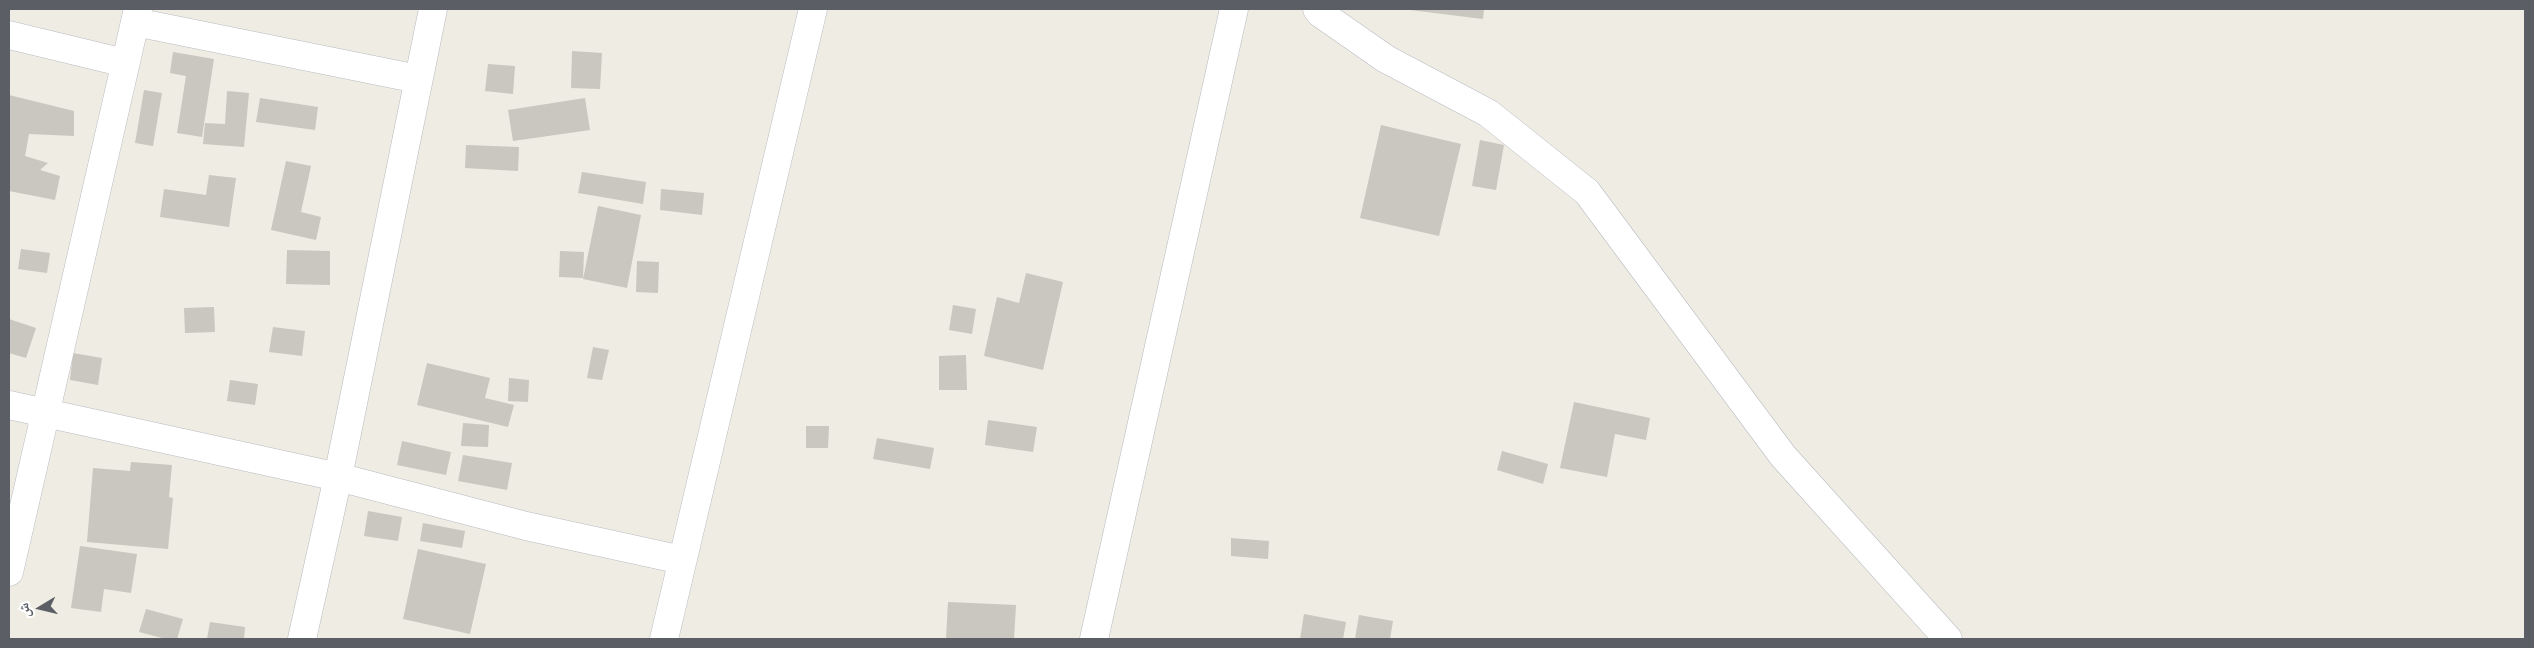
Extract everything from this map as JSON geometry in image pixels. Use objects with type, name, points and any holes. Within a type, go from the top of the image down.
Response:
[{"type":"street","points":[[302,639],[338,477],[433,9]]},
{"type":"street","points":[[664,639],[813,9]]},
{"type":"street","points":[[1094,639],[1234,9]]},
{"type":"street","points":[[1316,9],[1320,14],[1386,59],[1488,113],[1587,192],[1783,456],[1948,639]]},
{"type":"street","points":[[9,572],[137,15],[418,79]]},
{"type":"street","points":[[9,35],[125,63]]},
{"type":"street","points":[[9,405],[338,477],[526,526],[682,560]]},
{"type":"building","points":[[1402,9],[1484,9],[1483,19]]},
{"type":"building","points":[[572,51],[602,53],[600,89],[571,88]]},
{"type":"building","points":[[173,52],[214,59],[202,137],[177,133],[186,76],[170,73]]},
{"type":"building","points":[[488,64],[515,66],[513,94],[485,91]]},
{"type":"building","points":[[144,90],[162,93],[153,146],[135,143]]},
{"type":"building","points":[[227,91],[249,93],[244,147],[203,144],[205,123],[225,124]]},
{"type":"building","points":[[9,95],[74,111],[74,136],[29,134],[25,156],[48,163],[40,170],[60,176],[55,200],[9,191]]},
{"type":"building","points":[[260,98],[318,107],[315,130],[256,122]]},
{"type":"building","points":[[585,98],[590,130],[513,141],[508,110]]},
{"type":"building","points":[[1381,125],[1461,144],[1439,236],[1360,218]]},
{"type":"building","points":[[1480,140],[1504,145],[1496,190],[1472,186]]},
{"type":"building","points":[[466,145],[519,147],[518,171],[465,168]]},
{"type":"building","points":[[286,161],[311,166],[301,212],[321,217],[316,240],[271,230]]},
{"type":"building","points":[[582,172],[646,182],[643,204],[578,193]]},
{"type":"building","points":[[209,175],[236,178],[229,227],[160,217],[164,189],[206,195]]},
{"type":"building","points":[[661,189],[704,193],[702,215],[660,210]]},
{"type":"building","points":[[598,206],[641,215],[627,288],[583,279]]},
{"type":"building","points":[[21,249],[50,253],[47,273],[18,269]]},
{"type":"building","points":[[287,250],[330,251],[330,285],[286,284]]},
{"type":"building","points":[[560,251],[584,252],[583,278],[559,277]]},
{"type":"building","points":[[637,261],[659,262],[658,293],[636,292]]},
{"type":"building","points":[[1026,273],[1063,282],[1043,370],[984,356],[997,297],[1019,303]]},
{"type":"building","points":[[953,305],[976,309],[972,334],[949,330]]},
{"type":"building","points":[[214,307],[215,332],[185,333],[184,308]]},
{"type":"building","points":[[9,319],[36,328],[26,358],[9,353]]},
{"type":"building","points":[[273,327],[305,331],[302,356],[269,352]]},
{"type":"building","points":[[593,347],[609,350],[602,380],[587,378]]},
{"type":"building","points":[[73,353],[102,358],[98,385],[70,380]]},
{"type":"building","points":[[966,355],[967,390],[939,390],[939,356]]},
{"type":"building","points":[[427,363],[490,378],[485,398],[514,405],[508,427],[417,405]]},
{"type":"building","points":[[509,378],[529,380],[528,402],[508,401]]},
{"type":"building","points":[[230,380],[258,384],[255,405],[227,401]]},
{"type":"building","points":[[1574,402],[1650,418],[1646,440],[1615,434],[1607,477],[1560,468]]},
{"type":"building","points":[[988,420],[1037,427],[1033,452],[985,445]]},
{"type":"building","points":[[463,423],[489,425],[488,447],[461,446]]},
{"type":"building","points":[[806,426],[829,426],[828,448],[806,448]]},
{"type":"building","points":[[877,438],[934,448],[930,469],[873,459]]},
{"type":"building","points":[[402,441],[451,452],[446,475],[397,465]]},
{"type":"building","points":[[1502,451],[1548,464],[1543,484],[1497,470]]},
{"type":"building","points":[[463,455],[512,463],[507,490],[458,481]]},
{"type":"building","points":[[131,462],[172,465],[169,497],[173,498],[168,549],[87,542],[93,468],[130,471]]},
{"type":"building","points":[[368,511],[402,517],[398,541],[364,536]]},
{"type":"building","points":[[423,523],[465,531],[462,548],[420,541]]},
{"type":"building","points":[[1231,538],[1269,541],[1268,559],[1231,556]]},
{"type":"building","points":[[80,546],[137,554],[131,593],[104,589],[101,612],[71,608]]},
{"type":"building","points":[[418,549],[486,564],[470,634],[403,619]]},
{"type":"building","points":[[948,602],[1016,605],[1014,639],[946,639]]},
{"type":"building","points":[[146,609],[183,619],[177,639],[166,639],[139,632]]},
{"type":"building","points":[[1304,614],[1346,622],[1343,639],[1300,639]]},
{"type":"building","points":[[1359,615],[1393,621],[1390,639],[1355,639]]},
{"type":"building","points":[[210,622],[245,627],[244,639],[207,639]]}]
